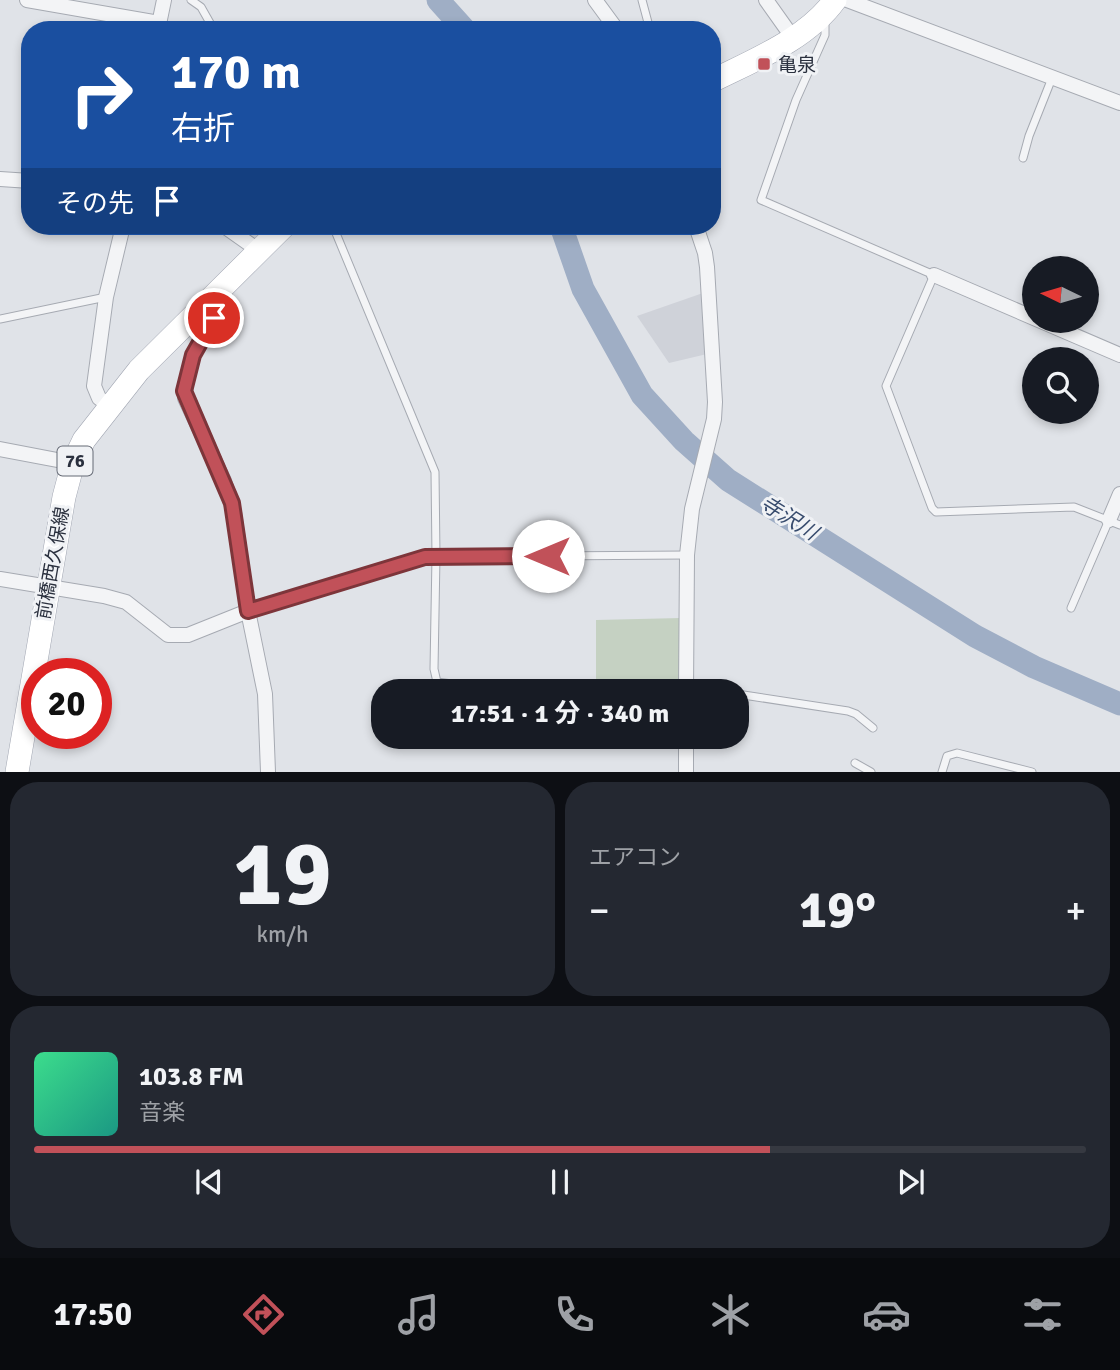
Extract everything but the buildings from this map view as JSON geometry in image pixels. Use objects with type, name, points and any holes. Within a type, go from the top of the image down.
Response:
[{"type":"main road","points":[[721,76],[793,38],[829,9]]},
{"type":"main road","name":"前橋西久保線","points":[[17,772],[64,497],[84,440],[139,370],[274,235]]},
{"type":"street","points":[[27,0],[133,21]]},
{"type":"street","points":[[159,21],[164,0]]},
{"type":"street","points":[[595,0],[610,21]]},
{"type":"street","points":[[766,0],[793,38]]},
{"type":"street","points":[[847,0],[1120,103]]},
{"type":"street","points":[[0,179],[21,180]]},
{"type":"street","points":[[110,406],[99,398],[94,386],[106,297],[121,235]]},
{"type":"street","points":[[240,235],[258,250]]},
{"type":"street","points":[[686,679],[687,555],[692,509],[714,419],[715,381],[708,268],[699,235]]},
{"type":"street","points":[[934,275],[1120,355]]},
{"type":"street","points":[[193,355],[185,398],[232,503],[248,611],[265,694],[268,772]]},
{"type":"street","points":[[0,449],[74,463]]},
{"type":"street","points":[[1114,523],[1120,494]]},
{"type":"street","points":[[0,579],[126,602],[168,635],[188,635],[248,611]]},
{"type":"street","points":[[686,749],[686,772]]},
{"type":"lane","points":[[191,0],[201,7],[209,21]]},
{"type":"lane","points":[[642,0],[648,21]]},
{"type":"lane","points":[[829,9],[825,35],[796,100],[761,200],[934,275],[886,386],[932,508],[936,512],[1074,507],[1114,523],[1071,608]]},
{"type":"lane","points":[[1023,158],[1052,77]]},
{"type":"lane","points":[[337,235],[435,472],[434,669],[437,679]]},
{"type":"lane","points":[[193,355],[227,296],[231,276]]},
{"type":"lane","points":[[0,319],[106,297]]},
{"type":"lane","points":[[248,611],[425,557],[687,555]]},
{"type":"lane","points":[[749,696],[848,711],[873,728]]},
{"type":"lane","points":[[942,772],[947,756],[957,753],[1032,772]]},
{"type":"lane","points":[[855,763],[871,772]]},
{"type":"shaded area","points":[[703,293],[707,354],[669,363],[637,316]]},
{"type":"green space","points":[[681,618],[679,679],[596,679],[596,620]]},
{"type":"waterway","name":"寺沢川","points":[[438,0],[457,21]]},
{"type":"waterway","name":"寺沢川","points":[[564,235],[583,289],[642,395],[684,441],[728,480],[975,636],[1034,667],[1120,704]]},
{"type":"place","name":"亀泉","points":[[764,64]]},
{"type":"route","points":[[214,318],[193,355],[184,391],[232,503],[248,611],[425,557],[548,556]]}]
